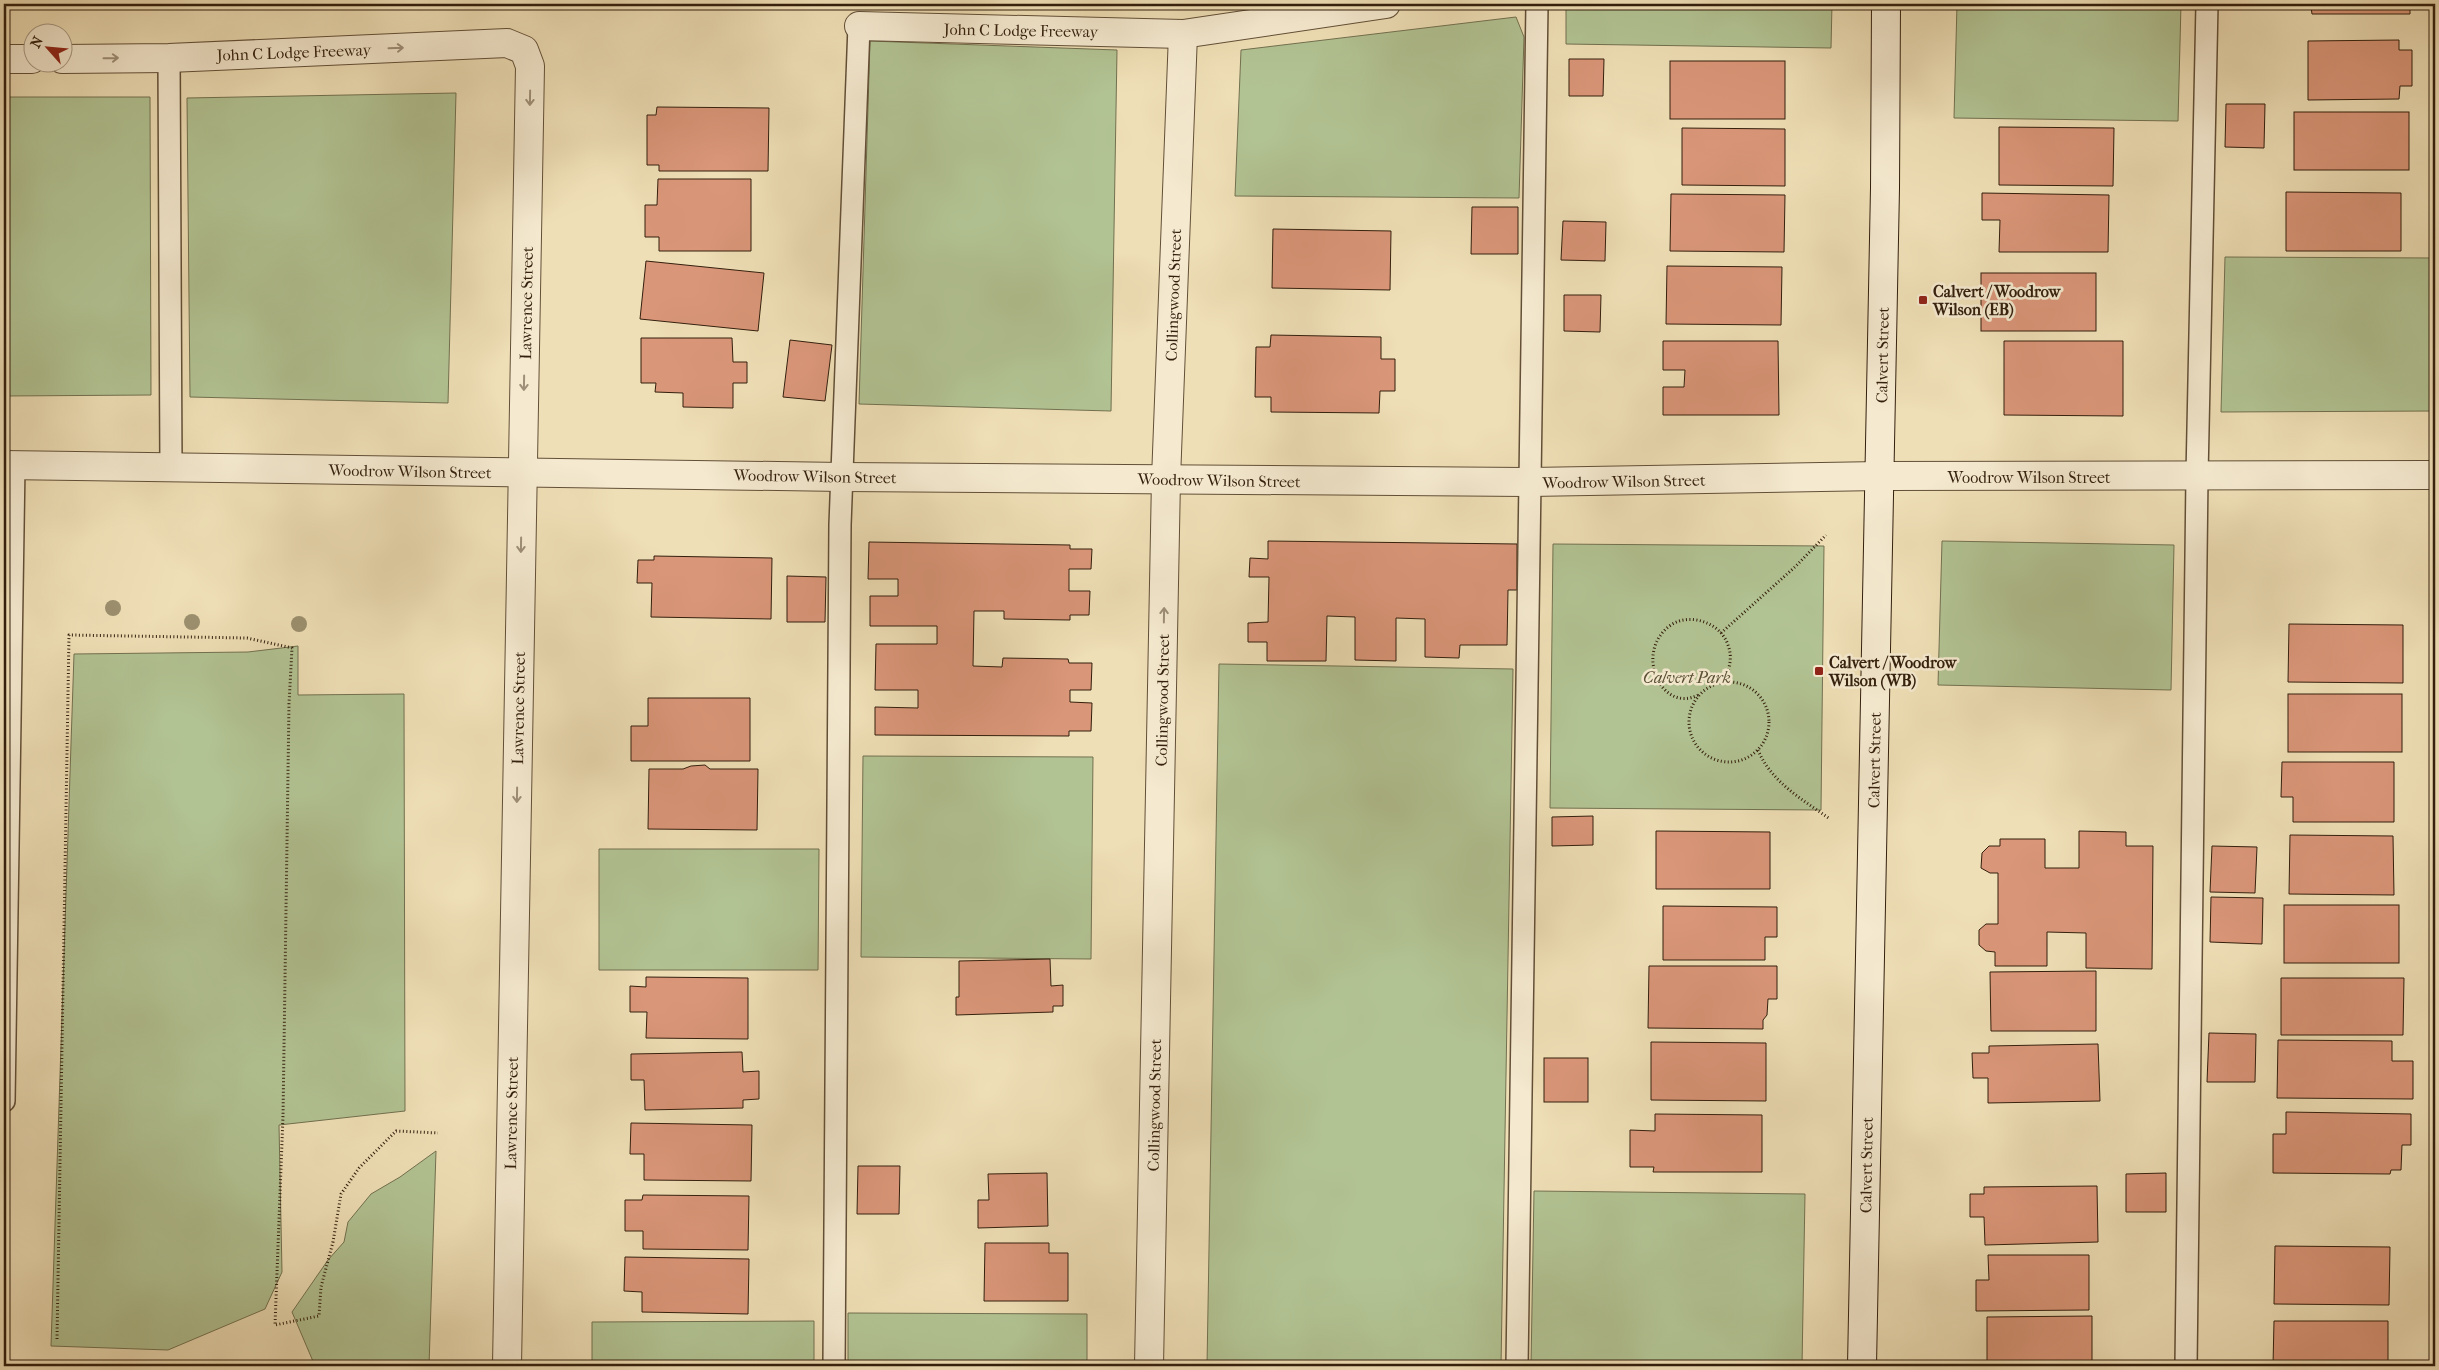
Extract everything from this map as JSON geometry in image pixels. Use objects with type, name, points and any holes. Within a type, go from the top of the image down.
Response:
[{"type":"street","name":"John C Lodge Freeway","points":[[859,26],[1183,34],[1386,4]]},
{"type":"street","name":"Calvert Street","points":[[1862,1366],[1880,476],[1886,4]]},
{"type":"street","name":"Collingwood Street","points":[[1150,1366],[1166,480],[1183,34]]},
{"type":"street","name":"John C Lodge Freeway","points":[[72,59],[170,58],[507,44],[524,50]]},
{"type":"street","name":"Lawrence Street","points":[[507,1366],[530,66],[524,50]]},
{"type":"street","points":[[4,59],[22,59]]},
{"type":"street","name":"Woodrow Wilson Street","points":[[9,465],[842,477],[1530,482],[1880,476],[2435,475]]},
{"type":"lane","points":[[1517,1366],[1537,4]]},
{"type":"lane","points":[[2186,1366],[2197,476],[2207,4]]},
{"type":"lane","points":[[834,1366],[842,477],[859,26]]},
{"type":"lane","points":[[170,58],[171,468]]},
{"type":"lane","points":[[4,1101],[9,465]]},
{"type":"path","points":[[1720,633],[1796,566],[1826,535]]},
{"type":"path","points":[[1699,694],[1691,706],[1688,720],[1690,734],[1697,747],[1707,756],[1720,761],[1734,762],[1748,758],[1758,750],[1766,738],[1769,724],[1767,710],[1761,698],[1750,688],[1738,682],[1724,682],[1706,688],[1690,699],[1677,697],[1666,690],[1657,680],[1652,661],[1655,642],[1662,632],[1673,624],[1686,620],[1698,620],[1711,625],[1728,644],[1730,670],[1724,682]]},
{"type":"path","points":[[57,1339],[69,635],[247,638],[292,648],[289,714],[283,1116],[275,1325],[319,1316],[321,1287],[333,1242],[341,1194],[359,1168],[396,1131],[438,1133]]},
{"type":"path","points":[[1758,750],[1769,770],[1781,782],[1796,796],[1830,819]]},
{"type":"green space","points":[[1566,4],[1832,4],[1831,48],[1566,44]]},
{"type":"green space","points":[[1957,4],[2181,4],[2178,121],[1954,118]]},
{"type":"green space","points":[[1516,17],[1524,37],[1519,198],[1235,196],[1241,50]]},
{"type":"green space","points":[[870,41],[1117,50],[1111,411],[859,404]]},
{"type":"green space","points":[[456,93],[448,403],[190,397],[187,98]]},
{"type":"green space","points":[[6,97],[150,97],[151,395],[5,396]]},
{"type":"green space","points":[[2225,257],[2435,258],[2435,411],[2221,412]]},
{"type":"green space","points":[[1942,541],[2174,545],[2171,690],[1938,685]]},
{"type":"green space","name":"Calvert Park","points":[[1553,544],[1824,546],[1821,810],[1550,808]]},
{"type":"green space","points":[[298,646],[298,695],[404,694],[405,1111],[279,1125],[282,1272],[265,1309],[168,1350],[51,1346],[74,654],[248,652]]},
{"type":"green space","points":[[1219,664],[1513,669],[1501,1366],[1207,1366]]},
{"type":"green space","points":[[863,756],[1093,757],[1091,959],[861,957]]},
{"type":"green space","points":[[599,849],[819,849],[818,970],[599,970]]},
{"type":"green space","points":[[436,1151],[429,1366],[315,1366],[292,1312],[328,1260],[344,1242],[348,1222],[371,1194],[400,1177]]},
{"type":"green space","points":[[1534,1191],[1805,1194],[1802,1366],[1531,1366]]},
{"type":"green space","points":[[848,1313],[1087,1314],[1087,1366],[848,1366]]},
{"type":"green space","points":[[814,1321],[814,1366],[592,1366],[592,1322]]},
{"type":"building","points":[[2303,4],[2429,4],[2429,8],[2410,8],[2410,14],[2312,14],[2311,7],[2303,7]]},
{"type":"building","points":[[2399,40],[2399,50],[2412,50],[2412,86],[2400,86],[2399,99],[2308,100],[2308,41]]},
{"type":"building","points":[[1569,59],[1604,59],[1603,96],[1569,96]]},
{"type":"building","points":[[1670,61],[1785,61],[1785,119],[1670,119]]},
{"type":"building","points":[[2226,104],[2265,104],[2264,148],[2225,147]]},
{"type":"building","points":[[657,107],[769,108],[768,171],[659,171],[659,165],[647,165],[647,115],[656,115]]},
{"type":"building","points":[[2294,112],[2409,112],[2409,170],[2294,170]]},
{"type":"building","points":[[1999,127],[2114,128],[2113,186],[1999,185]]},
{"type":"building","points":[[1682,128],[1785,129],[1785,186],[1682,185]]},
{"type":"building","points":[[658,179],[751,179],[751,251],[659,251],[659,237],[645,237],[645,205],[657,205]]},
{"type":"building","points":[[2286,192],[2401,193],[2401,251],[2286,251]]},
{"type":"building","points":[[1982,193],[2109,195],[2108,252],[1999,252],[2000,220],[1982,220]]},
{"type":"building","points":[[1671,194],[1785,195],[1784,252],[1670,251]]},
{"type":"building","points":[[1472,207],[1518,207],[1518,254],[1471,254]]},
{"type":"building","points":[[1563,221],[1606,222],[1605,261],[1561,260]]},
{"type":"building","points":[[1273,229],[1391,231],[1390,290],[1272,288]]},
{"type":"building","points":[[646,261],[764,273],[758,331],[640,319]]},
{"type":"building","points":[[1667,266],[1782,267],[1781,325],[1666,324]]},
{"type":"building","points":[[1981,273],[2096,273],[2096,331],[1981,331]]},
{"type":"building","points":[[1564,295],[1601,295],[1600,332],[1564,331]]},
{"type":"building","points":[[1271,335],[1381,337],[1381,359],[1395,359],[1395,391],[1380,391],[1379,413],[1271,412],[1271,397],[1255,397],[1256,347],[1270,347]]},
{"type":"building","points":[[641,338],[732,338],[733,362],[747,362],[747,383],[733,383],[733,408],[683,407],[683,393],[655,392],[656,383],[641,383]]},
{"type":"building","points":[[790,340],[832,345],[825,401],[783,397]]},
{"type":"building","points":[[1663,341],[1778,341],[1779,415],[1663,415],[1663,387],[1684,387],[1685,370],[1663,370]]},
{"type":"building","points":[[2004,341],[2123,341],[2123,416],[2004,415]]},
{"type":"building","points":[[1268,541],[1517,544],[1517,590],[1508,590],[1507,645],[1460,645],[1459,658],[1425,657],[1425,619],[1396,618],[1396,661],[1355,660],[1355,617],[1327,616],[1326,661],[1267,661],[1267,642],[1248,642],[1248,623],[1268,622],[1269,577],[1249,577],[1250,558],[1268,559]]},
{"type":"building","points":[[869,542],[1070,545],[1070,549],[1092,549],[1091,569],[1069,569],[1069,591],[1090,591],[1089,615],[1070,615],[1070,620],[1004,619],[1004,611],[974,611],[973,666],[1002,667],[1003,658],[1068,659],[1069,663],[1092,663],[1091,690],[1070,690],[1070,702],[1092,703],[1091,731],[1069,731],[1069,736],[875,735],[875,707],[918,708],[918,690],[875,690],[876,644],[937,644],[937,626],[870,626],[870,596],[898,596],[898,579],[868,579]]},
{"type":"building","points":[[654,556],[772,558],[771,619],[651,617],[652,583],[637,583],[638,560],[654,560]]},
{"type":"building","points":[[787,576],[826,577],[825,622],[787,622]]},
{"type":"building","points":[[2289,624],[2403,625],[2403,683],[2288,682]]},
{"type":"building","points":[[2288,694],[2402,694],[2402,752],[2288,752]]},
{"type":"building","points":[[648,698],[750,698],[750,761],[631,761],[631,726],[648,726]]},
{"type":"building","points":[[2282,762],[2394,762],[2394,822],[2293,822],[2293,797],[2281,797]]},
{"type":"building","points":[[705,765],[710,769],[758,769],[757,830],[648,829],[649,769],[683,769],[691,766]]},
{"type":"building","points":[[1593,816],[1593,845],[1552,846],[1552,817]]},
{"type":"building","points":[[1656,831],[1770,832],[1770,889],[1656,889]]},
{"type":"building","points":[[2079,831],[2126,832],[2126,846],[2153,846],[2152,969],[2086,968],[2086,933],[2047,932],[2047,966],[1995,966],[1995,952],[1986,951],[1979,945],[1979,930],[1986,924],[1998,924],[1998,873],[1990,873],[1981,868],[1982,853],[1989,846],[2000,846],[2000,839],[2045,839],[2045,868],[2079,868]]},
{"type":"building","points":[[2290,835],[2393,836],[2394,895],[2289,894]]},
{"type":"building","points":[[2212,846],[2257,847],[2255,893],[2210,892]]},
{"type":"building","points":[[2211,897],[2263,898],[2262,944],[2210,942]]},
{"type":"building","points":[[2284,905],[2399,905],[2399,963],[2284,963]]},
{"type":"building","points":[[1663,906],[1777,907],[1777,937],[1765,937],[1765,960],[1663,960]]},
{"type":"building","points":[[1050,959],[1051,986],[1063,985],[1063,1006],[1053,1006],[1053,1012],[956,1015],[956,997],[959,997],[959,961]]},
{"type":"building","points":[[1649,966],[1777,966],[1777,999],[1768,999],[1767,1015],[1763,1020],[1763,1029],[1648,1028]]},
{"type":"building","points":[[2096,971],[2096,1031],[1991,1031],[1990,972]]},
{"type":"building","points":[[646,977],[748,978],[748,1039],[646,1038],[647,1012],[630,1012],[630,986],[646,987]]},
{"type":"building","points":[[2281,978],[2404,978],[2403,1035],[2281,1035]]},
{"type":"building","points":[[2209,1033],[2256,1034],[2255,1082],[2207,1082]]},
{"type":"building","points":[[2278,1040],[2392,1041],[2392,1061],[2413,1061],[2413,1099],[2277,1098]]},
{"type":"building","points":[[1651,1042],[1766,1043],[1766,1101],[1651,1100]]},
{"type":"building","points":[[2098,1044],[2100,1101],[1988,1103],[1988,1078],[1973,1078],[1972,1053],[1989,1053],[1989,1046]]},
{"type":"building","points":[[742,1052],[743,1072],[759,1071],[759,1099],[743,1100],[743,1108],[645,1110],[644,1080],[631,1080],[631,1054]]},
{"type":"building","points":[[1544,1058],[1588,1058],[1588,1102],[1544,1102]]},
{"type":"building","points":[[2286,1112],[2411,1114],[2411,1145],[2402,1145],[2401,1170],[2391,1170],[2390,1174],[2273,1173],[2273,1134],[2286,1134]]},
{"type":"building","points":[[1655,1114],[1762,1115],[1762,1172],[1653,1172],[1654,1167],[1630,1167],[1630,1130],[1655,1131]]},
{"type":"building","points":[[631,1123],[752,1125],[751,1181],[644,1180],[644,1154],[630,1154]]},
{"type":"building","points":[[858,1166],[900,1166],[899,1214],[857,1214]]},
{"type":"building","points":[[1047,1173],[1048,1226],[978,1228],[978,1200],[989,1200],[988,1174]]},
{"type":"building","points":[[2166,1173],[2166,1212],[2126,1212],[2126,1174]]},
{"type":"building","points":[[2097,1186],[2098,1242],[1985,1245],[1984,1217],[1970,1217],[1970,1194],[1984,1194],[1984,1187]]},
{"type":"building","points":[[643,1195],[749,1196],[748,1250],[643,1249],[643,1231],[625,1231],[625,1200],[642,1200]]},
{"type":"building","points":[[985,1243],[1049,1243],[1049,1253],[1068,1253],[1068,1301],[984,1301]]},
{"type":"building","points":[[2275,1246],[2390,1247],[2389,1305],[2274,1304]]},
{"type":"building","points":[[1988,1255],[2089,1255],[2089,1310],[1976,1311],[1976,1280],[1989,1280]]},
{"type":"building","points":[[625,1257],[749,1259],[748,1314],[642,1312],[642,1292],[624,1291]]},
{"type":"building","points":[[2092,1316],[2092,1366],[1987,1366],[1987,1317]]},
{"type":"building","points":[[2274,1321],[2388,1321],[2388,1366],[2273,1366]]},
{"type":"place","name":"Calvert / Woodrow Wilson (EB)","points":[[1923,300]]},
{"type":"place","name":"Calvert / Woodrow Wilson (WB)","points":[[1819,671]]}]
